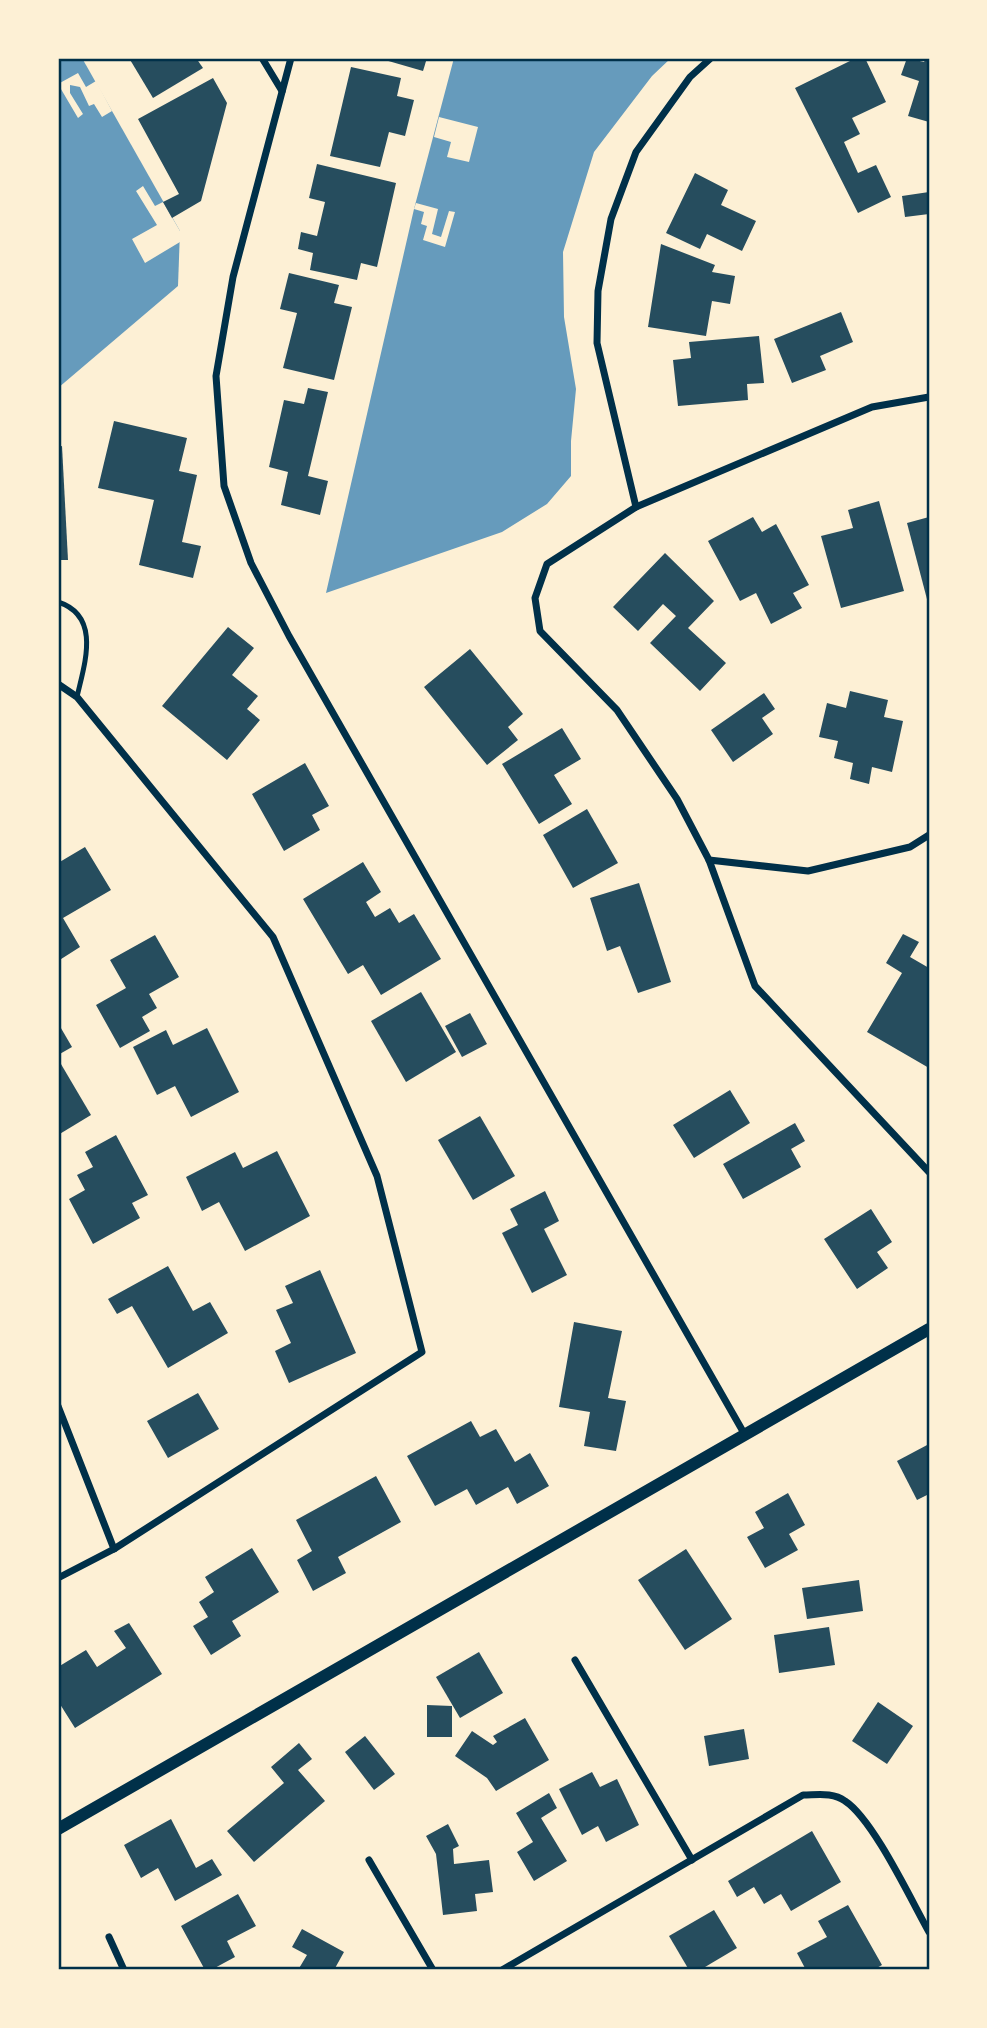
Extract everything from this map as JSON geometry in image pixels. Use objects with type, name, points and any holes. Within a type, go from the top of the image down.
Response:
[{"type":"street","points":[[262,58],[282,91]]},
{"type":"street","points":[[291,58],[233,277],[216,376],[224,485],[228,498],[250,563],[289,636],[745,1435]]},
{"type":"street","points":[[636,507],[597,343],[598,291],[611,219],[636,152],[690,77],[712,58]]},
{"type":"street","points":[[929,397],[872,407],[636,507],[547,564],[535,598],[540,631],[617,710],[677,799],[709,860],[755,986],[929,1172]]},
{"type":"street","points":[[58,684],[77,697],[273,937],[377,1176],[422,1352],[114,1549],[58,1578]]},
{"type":"street","points":[[709,860],[808,871],[909,847],[929,835]]},
{"type":"street","points":[[58,1829],[929,1329]]},
{"type":"street","points":[[58,1406],[114,1549]]},
{"type":"street","points":[[575,1660],[692,1860]]},
{"type":"street","points":[[502,1970],[803,1795],[828,1794],[844,1800],[865,1819],[929,1932]]},
{"type":"street","points":[[369,1860],[433,1970]]},
{"type":"street","points":[[109,1937],[124,1970]]},
{"type":"lane","points":[[58,602],[68,605],[87,633],[87,649],[77,697]]},
{"type":"water","points":[[58,58],[82,58],[180,231],[178,286],[58,388]]},
{"type":"water","points":[[454,58],[671,58],[652,76],[594,152],[563,252],[564,317],[576,389],[571,476],[547,504],[502,532],[326,593],[414,209]]},
{"type":"pier","points":[[78,73],[86,87],[96,81],[112,111],[102,117],[94,104],[89,106],[80,87],[70,85],[70,93],[83,114],[78,118],[58,84]]},
{"type":"pier","points":[[439,117],[478,127],[469,162],[447,157],[451,142],[434,137]]},
{"type":"pier","points":[[143,186],[155,206],[163,202],[180,231],[180,242],[145,263],[132,239],[157,225],[136,191]]},
{"type":"pier","points":[[416,203],[438,209],[432,234],[441,237],[449,211],[455,212],[445,247],[423,240],[427,226],[421,224],[424,212],[414,209]]},
{"type":"building","points":[[129,58],[196,58],[203,68],[153,98]]},
{"type":"building","points":[[378,58],[427,58],[423,71]]},
{"type":"building","points":[[856,58],[865,58],[886,102],[852,118],[860,134],[844,142],[858,173],[876,165],[891,197],[858,213],[795,88]]},
{"type":"building","points":[[907,58],[924,62],[929,58],[929,122],[908,116],[919,81],[901,75]]},
{"type":"building","points":[[351,67],[401,78],[397,96],[414,100],[405,136],[389,132],[380,167],[330,156]]},
{"type":"building","points":[[213,78],[227,103],[201,201],[172,218],[163,202],[179,194],[138,119]]},
{"type":"building","points":[[317,164],[396,183],[377,267],[361,263],[357,280],[310,270],[313,253],[298,249],[301,232],[317,236],[325,202],[309,198]]},
{"type":"building","points":[[695,173],[728,190],[721,205],[756,221],[742,251],[707,234],[700,249],[666,233]]},
{"type":"building","points":[[929,192],[929,214],[905,217],[902,196]]},
{"type":"building","points":[[661,244],[715,265],[712,272],[735,276],[730,304],[712,301],[706,336],[648,327]]},
{"type":"building","points":[[289,273],[339,285],[334,303],[352,307],[334,380],[283,368],[297,313],[280,309]]},
{"type":"building","points":[[841,312],[853,342],[820,356],[826,370],[792,383],[774,339]]},
{"type":"building","points":[[759,336],[764,383],[747,384],[748,400],[678,406],[673,360],[691,358],[689,342]]},
{"type":"building","points":[[308,388],[328,392],[308,476],[328,481],[320,515],[281,505],[288,472],[269,467],[284,400],[304,404]]},
{"type":"building","points":[[114,421],[187,438],[179,471],[197,475],[182,542],[201,546],[193,578],[139,565],[154,500],[98,488]]},
{"type":"building","points":[[62,446],[68,560],[58,560],[58,447]]},
{"type":"building","points":[[879,501],[904,591],[841,608],[821,536],[853,528],[848,510]]},
{"type":"building","points":[[753,517],[762,532],[776,524],[809,585],[793,593],[802,608],[771,624],[756,593],[740,601],[708,541]]},
{"type":"building","points":[[929,517],[929,603],[928,603],[907,523]]},
{"type":"building","points":[[665,553],[714,601],[688,628],[726,663],[700,691],[650,643],[676,616],[663,604],[638,631],[613,607]]},
{"type":"building","points":[[228,627],[254,648],[232,675],[258,696],[247,709],[260,720],[227,760],[162,706]]},
{"type":"building","points":[[470,649],[523,714],[508,727],[518,740],[487,765],[424,687]]},
{"type":"building","points":[[850,691],[888,700],[884,717],[903,721],[892,772],[872,767],[869,784],[850,779],[853,763],[834,758],[838,741],[819,737],[827,703],[846,708]]},
{"type":"building","points":[[764,693],[775,709],[762,718],[773,734],[733,762],[711,730]]},
{"type":"building","points":[[562,728],[581,759],[554,775],[572,804],[539,824],[502,764]]},
{"type":"building","points":[[305,763],[329,806],[312,815],[320,830],[284,851],[252,794]]},
{"type":"building","points":[[587,809],[618,863],[573,888],[543,835]]},
{"type":"building","points":[[85,847],[111,890],[63,918],[80,947],[58,961],[58,863]]},
{"type":"building","points":[[363,862],[381,892],[366,902],[375,917],[390,908],[399,923],[414,914],[441,959],[381,995],[363,965],[348,974],[303,899]]},
{"type":"building","points":[[639,883],[671,982],[638,993],[620,946],[607,951],[590,898]]},
{"type":"building","points":[[903,934],[919,942],[910,957],[929,968],[929,1068],[867,1032],[902,973],[886,963]]},
{"type":"building","points":[[155,935],[179,977],[149,994],[157,1008],[142,1017],[150,1031],[120,1048],[96,1005],[126,988],[110,960]]},
{"type":"building","points":[[421,992],[456,1052],[406,1082],[371,1021]]},
{"type":"building","points":[[470,1013],[487,1044],[462,1057],[445,1026]]},
{"type":"building","points":[[58,1023],[72,1047],[58,1055]]},
{"type":"building","points":[[207,1028],[239,1092],[191,1117],[175,1086],[157,1095],[133,1047],[166,1030],[173,1045]]},
{"type":"building","points":[[58,1059],[91,1115],[58,1135]]},
{"type":"building","points":[[730,1090],[750,1123],[694,1158],[673,1125]]},
{"type":"building","points":[[480,1116],[515,1176],[473,1200],[438,1140]]},
{"type":"building","points":[[795,1123],[805,1141],[791,1149],[801,1167],[743,1199],[723,1164]]},
{"type":"building","points":[[116,1135],[148,1195],[132,1203],[140,1218],[93,1244],[69,1199],[85,1190],[77,1175],[93,1167],[85,1152]]},
{"type":"building","points":[[277,1151],[310,1216],[245,1251],[219,1202],[202,1211],[186,1177],[235,1152],[243,1168]]},
{"type":"building","points":[[545,1191],[559,1221],[544,1229],[567,1275],[532,1293],[502,1233],[518,1225],[510,1209]]},
{"type":"building","points":[[871,1209],[892,1242],[877,1252],[888,1268],[857,1289],[824,1239]]},
{"type":"building","points":[[168,1266],[193,1311],[210,1302],[228,1333],[168,1368],[132,1306],[117,1314],[108,1299]]},
{"type":"building","points":[[320,1270],[356,1353],[289,1383],[275,1351],[291,1343],[276,1310],[293,1303],[285,1286]]},
{"type":"building","points":[[574,1322],[622,1331],[608,1398],[626,1401],[616,1451],[584,1446],[590,1412],[559,1407]]},
{"type":"building","points":[[198,1393],[219,1429],[168,1458],[147,1421]]},
{"type":"building","points":[[471,1421],[480,1437],[496,1429],[515,1462],[530,1453],[549,1486],[517,1504],[508,1487],[476,1505],[467,1489],[435,1506],[407,1456]]},
{"type":"building","points":[[929,1444],[929,1494],[917,1500],[897,1461]]},
{"type":"building","points":[[376,1476],[401,1522],[338,1557],[346,1573],[313,1591],[297,1560],[312,1551],[296,1520]]},
{"type":"building","points":[[788,1493],[805,1525],[789,1534],[798,1550],[765,1568],[747,1537],[764,1528],[755,1512]]},
{"type":"building","points":[[252,1548],[279,1592],[232,1621],[241,1636],[211,1655],[193,1626],[208,1617],[199,1602],[214,1592],[205,1577]]},
{"type":"building","points":[[686,1549],[732,1619],[685,1650],[638,1580]]},
{"type":"building","points":[[859,1580],[863,1611],[807,1619],[802,1588]]},
{"type":"building","points":[[129,1623],[162,1674],[75,1728],[58,1701],[58,1667],[86,1650],[97,1667],[126,1648],[114,1631]]},
{"type":"building","points":[[829,1627],[835,1665],[779,1673],[774,1635]]},
{"type":"building","points":[[479,1652],[503,1693],[460,1718],[436,1677]]},
{"type":"building","points":[[878,1702],[913,1726],[887,1764],[852,1741]]},
{"type":"building","points":[[427,1705],[452,1706],[452,1737],[427,1737]]},
{"type":"building","points":[[525,1718],[549,1760],[496,1791],[487,1778],[455,1756],[472,1731],[493,1745],[497,1742],[493,1736]]},
{"type":"building","points":[[744,1729],[749,1759],[709,1766],[704,1736]]},
{"type":"building","points":[[365,1736],[395,1774],[374,1790],[345,1752]]},
{"type":"building","points":[[299,1743],[312,1759],[298,1770],[325,1801],[254,1862],[227,1831],[284,1783],[271,1767]]},
{"type":"building","points":[[592,1772],[600,1787],[617,1779],[639,1825],[606,1842],[598,1826],[582,1835],[559,1789]]},
{"type":"building","points":[[549,1793],[557,1808],[541,1818],[567,1861],[534,1881],[517,1852],[533,1842],[516,1813]]},
{"type":"building","points":[[171,1819],[196,1868],[212,1859],[222,1875],[175,1901],[158,1868],[141,1878],[124,1845]]},
{"type":"building","points":[[448,1824],[459,1846],[453,1849],[454,1864],[489,1860],[493,1892],[475,1894],[477,1911],[443,1915],[436,1854],[426,1836]]},
{"type":"building","points":[[812,1831],[841,1882],[791,1911],[781,1894],[764,1904],[754,1887],[737,1897],[728,1881]]},
{"type":"building","points":[[238,1894],[256,1926],[227,1941],[235,1957],[211,1970],[205,1970],[181,1926]]},
{"type":"building","points":[[848,1905],[882,1965],[873,1970],[806,1970],[797,1953],[827,1937],[818,1921]]},
{"type":"building","points":[[714,1910],[737,1948],[700,1970],[689,1970],[669,1936]]},
{"type":"building","points":[[302,1929],[344,1952],[334,1970],[298,1970],[307,1955],[292,1947]]}]
